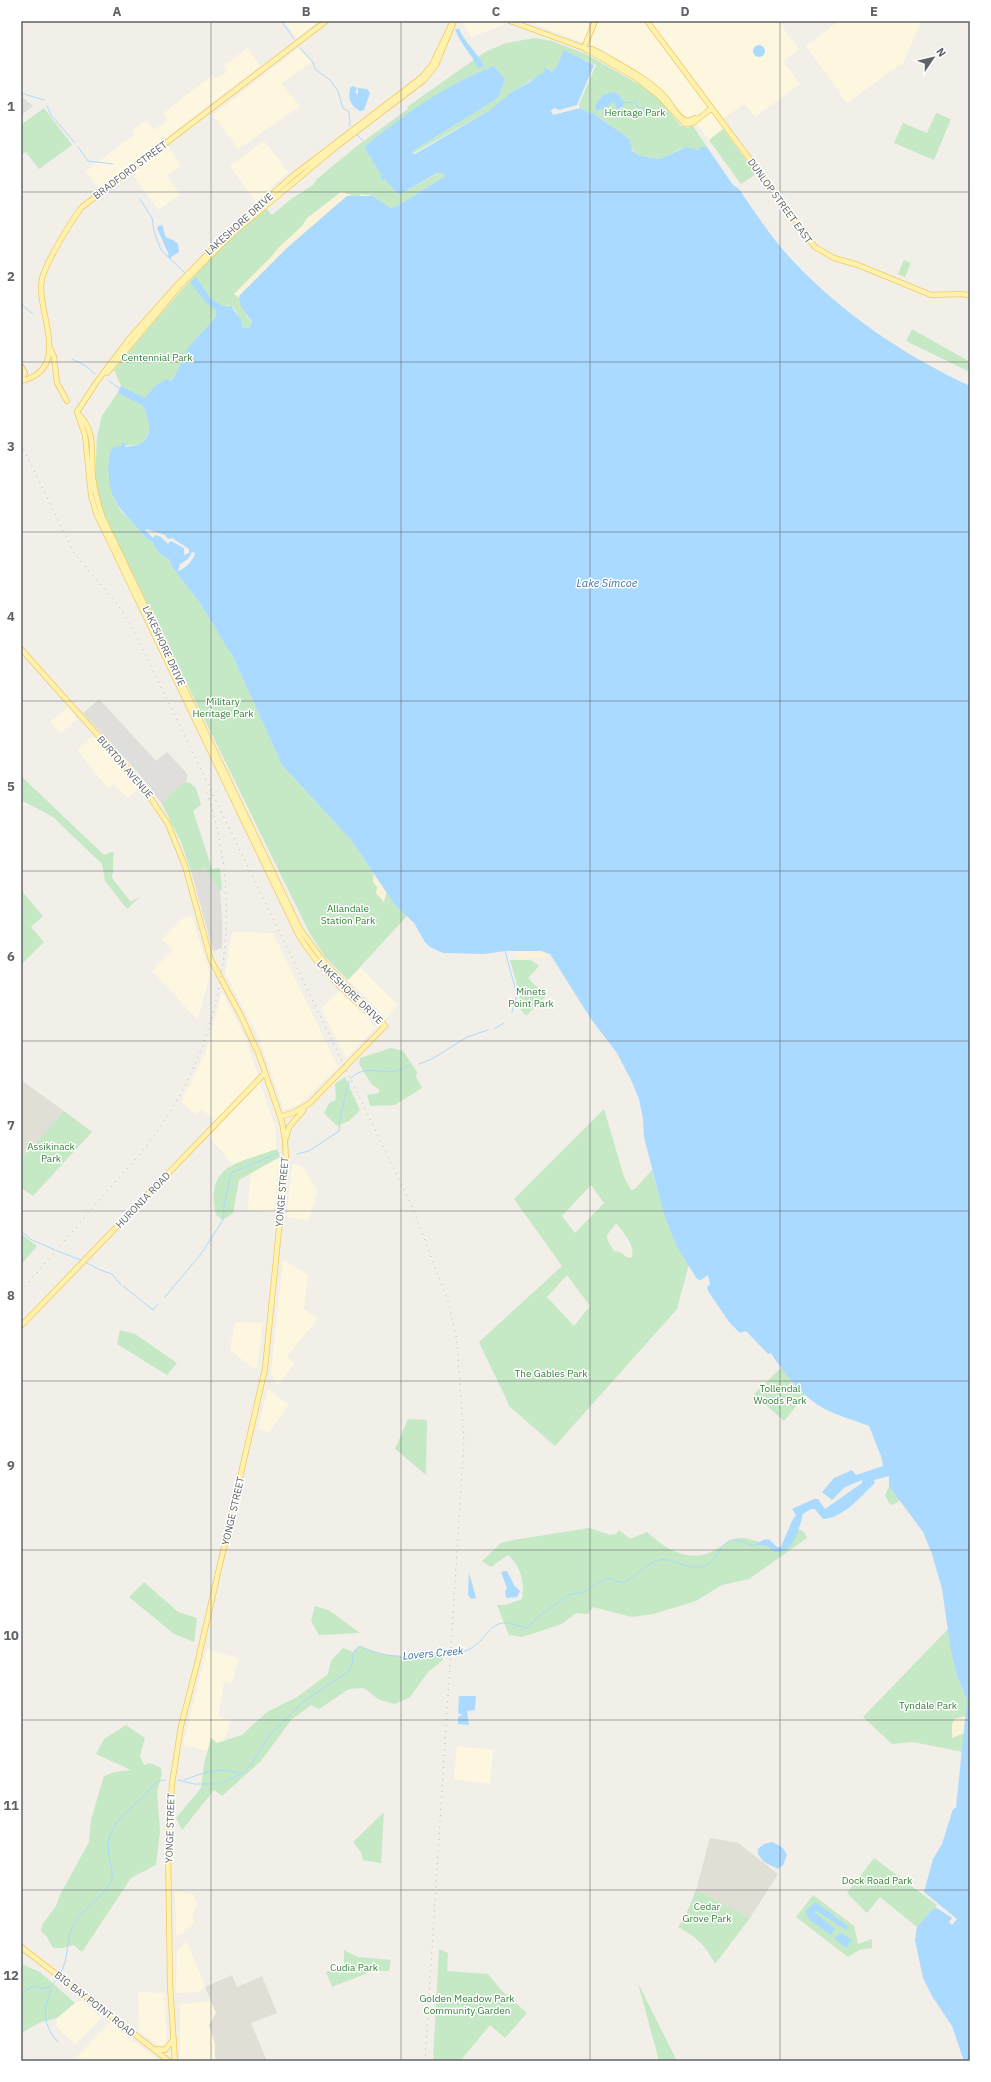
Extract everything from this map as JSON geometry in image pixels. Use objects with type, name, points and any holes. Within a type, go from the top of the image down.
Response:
[{"type":"main road","name":"BRADFORD STREET","points":[[67,401],[57,383],[54,357],[50,349],[41,298],[42,278],[82,207],[326,21]]},
{"type":"main road","points":[[190,272],[269,202],[336,147],[418,85],[433,67],[454,21]]},
{"type":"main road","points":[[510,21],[585,49],[653,90],[683,123],[690,124],[712,108]]},
{"type":"main road","points":[[585,49],[595,21]]},
{"type":"main road","name":"DUNLOP STREET EAST","points":[[647,21],[815,247],[834,258],[858,265],[932,294],[960,294],[970,296]]},
{"type":"main road","name":"LAKESHORE DRIVE","points":[[100,379],[190,272],[260,203],[358,125],[418,81],[433,67]]},
{"type":"main road","points":[[21,380],[34,376],[47,360],[50,349]]},
{"type":"main road","points":[[21,366],[25,373],[21,380]]},
{"type":"main road","points":[[77,412],[87,401],[100,379]]},
{"type":"main road","points":[[77,412],[100,379]]},
{"type":"main road","name":"LAKESHORE DRIVE","points":[[77,412],[84,435],[91,495],[96,513],[252,840],[306,947],[321,965],[372,1017],[385,1026]]},
{"type":"main road","name":"LAKESHORE DRIVE","points":[[77,412],[83,418],[90,433],[93,458],[93,476],[103,518],[300,929],[324,962],[380,1018],[385,1026]]},
{"type":"main road","name":"BURTON AVENUE","points":[[21,649],[139,781],[160,810],[182,858],[207,949],[218,974]]},
{"type":"main road","name":"YONGE STREET","points":[[175,2061],[170,1944],[168,1835],[172,1784],[178,1739],[228,1532],[267,1354],[286,1160],[286,1140],[265,1073],[248,1030],[218,974]]},
{"type":"main road","points":[[372,1017],[377,1024],[376,1034]]},
{"type":"main road","points":[[280,1117],[304,1107],[385,1026]]},
{"type":"main road","name":"HURONIA ROAD","points":[[21,1326],[265,1073]]},
{"type":"main road","points":[[286,1140],[290,1127],[303,1111],[304,1107]]},
{"type":"main road","name":"BIG BAY POINT ROAD","points":[[21,1947],[170,2061]]},
{"type":"main road","points":[[150,2046],[162,2051],[170,2047],[174,2039]]},
{"type":"shaded area","points":[[284,21],[319,21],[297,38]]},
{"type":"shaded area","points":[[462,21],[506,21],[504,25],[471,37]]},
{"type":"shaded area","points":[[528,21],[778,21],[799,49],[783,61],[800,84],[755,117],[745,104],[742,105],[723,119],[723,129],[709,140],[697,124],[685,120],[669,97],[641,74],[604,51]]},
{"type":"shaded area","points":[[839,21],[921,21],[904,62],[847,103],[806,46]]},
{"type":"shaded area","points":[[247,48],[260,66],[99,189],[86,171],[134,135],[132,131],[147,120],[154,130],[168,120],[163,113],[213,75],[216,79],[227,72],[224,66]]},
{"type":"shaded area","points":[[299,48],[311,63],[281,83],[300,106],[238,149],[213,115]]},
{"type":"shaded area","points":[[21,96],[33,106],[21,115]]},
{"type":"shaded area","points":[[264,141],[288,172],[256,202],[230,166]]},
{"type":"shaded area","points":[[168,147],[181,166],[166,176],[180,194],[159,210],[132,174]]},
{"type":"shaded area","points":[[99,699],[156,761],[167,752],[188,775],[186,782],[174,790],[162,804],[142,777],[83,713]]},
{"type":"shaded area","points":[[68,707],[77,719],[61,733],[50,722]]},
{"type":"shaded area","points":[[91,737],[94,737],[139,788],[128,798],[114,784],[108,788],[77,750]]},
{"type":"shaded area","points":[[205,868],[220,891],[222,948],[213,951],[191,871]]},
{"type":"shaded area","points":[[192,916],[210,974],[198,1020],[152,971],[173,950],[162,939],[183,918]]},
{"type":"shaded area","points":[[232,932],[273,933],[338,1067],[299,1105],[284,1110],[259,1038],[225,973]]},
{"type":"shaded area","points":[[361,968],[398,1005],[386,1018],[348,980]]},
{"type":"shaded area","points":[[341,990],[376,1027],[346,1058],[321,1009]]},
{"type":"shaded area","points":[[222,992],[246,1039],[258,1076],[215,1121],[202,1109],[196,1115],[181,1102],[205,1054]]},
{"type":"shaded area","points":[[21,1080],[64,1111],[21,1159]]},
{"type":"shaded area","points":[[260,1082],[275,1128],[277,1149],[233,1165],[209,1136]]},
{"type":"shaded area","points":[[280,1157],[274,1213],[248,1209],[251,1173]]},
{"type":"shaded area","points":[[292,1164],[300,1165],[318,1190],[308,1221],[287,1217]]},
{"type":"shaded area","points":[[283,1260],[308,1275],[304,1309],[317,1319],[287,1357],[295,1363],[277,1386],[271,1373]]},
{"type":"shaded area","points":[[235,1322],[263,1323],[257,1368],[253,1368],[230,1350]]},
{"type":"shaded area","points":[[268,1389],[289,1405],[269,1432],[258,1429]]},
{"type":"shaded area","points":[[207,1649],[239,1659],[232,1683],[224,1681],[218,1717],[231,1720],[224,1741],[217,1743],[211,1738],[208,1751],[183,1745]]},
{"type":"shaded area","points":[[457,1746],[493,1750],[490,1784],[454,1779]]},
{"type":"shaded area","points":[[710,1838],[738,1843],[778,1874],[750,1918],[696,1890]]},
{"type":"shaded area","points":[[175,1891],[193,1894],[197,1904],[192,1915],[195,1922],[181,1935],[176,1935]]},
{"type":"shaded area","points":[[187,1941],[205,1987],[198,1992],[176,1993],[177,1952]]},
{"type":"shaded area","points":[[232,1975],[237,1987],[262,1976],[277,2013],[251,2023],[267,2061],[219,2061],[215,2058],[215,2044],[209,2025],[216,2013],[205,1987]]},
{"type":"shaded area","points":[[138,1992],[164,1993],[167,2043],[165,2047],[159,2046],[139,2031]]},
{"type":"shaded area","points":[[82,2000],[101,2018],[75,2045],[56,2026],[57,2018],[75,2003]]},
{"type":"shaded area","points":[[211,2001],[216,2013],[210,2025],[215,2044],[215,2058],[219,2061],[180,2061],[180,2004]]},
{"type":"shaded area","points":[[110,2023],[159,2061],[73,2061]]},
{"type":"green space","name":"Centennial Park","points":[[535,38],[552,41],[586,54],[640,85],[658,98],[681,126],[687,128],[693,126],[707,147],[694,150],[688,147],[680,149],[661,159],[641,156],[634,152],[631,148],[630,139],[595,115],[595,113],[592,114],[580,108],[579,104],[596,65],[564,51],[557,66],[552,72],[547,67],[542,74],[513,91],[490,110],[412,154],[413,151],[492,102],[499,96],[505,80],[488,68],[455,84],[423,103],[364,147],[381,174],[386,173],[380,178],[382,181],[388,176],[385,180],[399,195],[438,173],[443,173],[445,176],[397,206],[391,208],[373,196],[361,194],[239,299],[247,317],[252,321],[250,327],[242,327],[236,310],[227,305],[190,346],[184,355],[175,376],[170,381],[164,381],[154,387],[145,399],[121,386],[114,370],[167,307],[205,265],[266,208],[272,215],[291,199],[313,185],[317,179],[357,146],[408,109],[407,107],[485,52],[506,43]]},
{"type":"green space","points":[[44,108],[72,145],[39,169],[26,152],[21,155],[21,125]]},
{"type":"green space","points":[[936,113],[951,119],[934,160],[894,143],[903,123],[927,133]]},
{"type":"green space","points":[[723,129],[756,174],[741,184],[709,140]]},
{"type":"green space","points":[[904,260],[911,263],[905,277],[898,274]]},
{"type":"green space","points":[[912,329],[970,362],[970,372],[906,341]]},
{"type":"green space","name":"Allandale Station Park","points":[[118,392],[142,405],[149,420],[149,430],[145,440],[141,444],[116,447],[113,497],[121,511],[147,539],[152,541],[159,552],[169,559],[172,567],[200,603],[234,659],[282,765],[351,840],[395,905],[407,916],[348,980],[325,957],[309,932],[103,513],[95,481],[97,436],[102,416]]},
{"type":"green space","points":[[21,776],[104,855],[111,852],[114,853],[112,878],[131,902],[141,896],[127,909],[105,881],[102,864],[53,817],[21,800]]},
{"type":"green space","points":[[186,782],[190,783],[196,788],[201,805],[193,811],[212,869],[220,868],[222,890],[220,891],[205,868],[191,871],[181,842],[162,804],[174,790]]},
{"type":"green space","points":[[21,890],[43,916],[31,927],[44,942],[21,965]]},
{"type":"green space","name":"Minets Point Park","points":[[510,960],[531,960],[539,966],[528,978],[546,996],[526,1016],[518,1006],[520,996]]},
{"type":"green space","points":[[391,1048],[403,1051],[417,1072],[416,1077],[422,1088],[395,1105],[370,1106],[367,1095],[379,1093],[379,1089],[372,1085],[359,1064],[360,1058]]},
{"type":"green space","points":[[345,1077],[360,1110],[349,1121],[337,1126],[324,1113],[329,1103],[336,1100],[335,1084]]},
{"type":"green space","name":"The Gables Park","points":[[604,1109],[624,1177],[631,1190],[635,1189],[652,1170],[671,1230],[689,1264],[677,1309],[555,1446],[510,1407],[479,1342],[562,1266],[514,1199]],"holes":[[[591,1185],[604,1203],[575,1233],[562,1216]],[[616,1223],[628,1238],[632,1247],[632,1257],[628,1258],[620,1252],[614,1251],[608,1242],[608,1234]],[[567,1275],[590,1306],[574,1326],[547,1297]]]},
{"type":"green space","name":"Assikinack Park","points":[[64,1111],[92,1132],[33,1196],[21,1188],[21,1159]]},
{"type":"green space","points":[[277,1149],[280,1157],[239,1180],[233,1213],[223,1220],[216,1215],[214,1198],[215,1185],[220,1175],[228,1168],[238,1163]]},
{"type":"green space","points":[[21,1234],[37,1246],[21,1265]]},
{"type":"green space","points":[[120,1330],[135,1334],[177,1363],[167,1375],[117,1344]]},
{"type":"green space","name":"Tollendal Woods Park","points":[[782,1367],[794,1383],[806,1394],[784,1421],[754,1394]]},
{"type":"green space","points":[[408,1419],[427,1420],[426,1475],[395,1449]]},
{"type":"green space","points":[[889,1486],[900,1500],[893,1505],[889,1503],[885,1495]]},
{"type":"green space","points":[[589,1528],[610,1535],[616,1534],[619,1530],[630,1539],[647,1532],[669,1548],[685,1555],[694,1556],[711,1552],[729,1541],[738,1538],[751,1539],[760,1542],[754,1546],[764,1545],[787,1549],[799,1529],[804,1532],[807,1538],[749,1579],[722,1585],[696,1601],[653,1614],[632,1617],[593,1607],[588,1614],[576,1613],[562,1624],[522,1637],[509,1635],[497,1605],[505,1605],[522,1599],[523,1587],[521,1575],[516,1564],[508,1555],[491,1567],[482,1561],[501,1543]]},
{"type":"green space","points":[[144,1582],[178,1612],[197,1618],[194,1642],[174,1634],[129,1597]]},
{"type":"green space","points":[[315,1606],[330,1611],[360,1633],[319,1635],[311,1621]]},
{"type":"green space","name":"Tyndale Park","points":[[948,1629],[957,1676],[967,1700],[963,1752],[913,1742],[892,1744],[863,1717]]},
{"type":"green space","points":[[360,1646],[380,1654],[401,1656],[422,1656],[443,1653],[443,1660],[429,1671],[409,1698],[394,1704],[378,1699],[364,1688],[349,1689],[319,1709],[311,1705],[291,1720],[261,1761],[222,1796],[214,1790],[182,1830],[176,1818],[201,1788],[204,1764],[211,1738],[217,1743],[242,1735],[267,1712],[297,1697],[328,1674],[331,1661],[343,1648],[353,1652]]},
{"type":"green space","points":[[126,1725],[145,1738],[140,1756],[144,1765],[150,1763],[161,1768],[162,1774],[157,1791],[160,1831],[156,1865],[131,1878],[82,1952],[74,1945],[62,1948],[53,1948],[47,1937],[41,1931],[42,1925],[56,1906],[61,1893],[89,1842],[91,1820],[104,1776],[115,1772],[131,1770],[96,1754],[104,1739]]},
{"type":"green space","points":[[384,1812],[381,1863],[363,1860],[361,1852],[353,1842]]},
{"type":"green space","name":"Dock Road Park","points":[[874,1858],[937,1905],[917,1927],[880,1897],[867,1913],[847,1893]]},
{"type":"green space","name":"Cedar Grove Park","points":[[696,1890],[750,1918],[715,1964],[700,1942],[678,1927],[685,1917]]},
{"type":"green space","points":[[813,1895],[854,1926],[858,1944],[872,1939],[872,1948],[859,1950],[848,1957],[796,1917]]},
{"type":"green space","name":"Golden Meadow Park Community Garden","points":[[439,1949],[448,1953],[447,1971],[488,1974],[502,1991],[527,2013],[505,2038],[490,2025],[460,2061],[433,2061]]},
{"type":"green space","name":"Cudia Park","points":[[344,1950],[358,1957],[391,1960],[389,1971],[373,1971],[332,1987],[326,1972],[344,1965]]},
{"type":"green space","points":[[21,1964],[40,1972],[75,2003],[57,2018],[41,2022],[21,2033]]},
{"type":"green space","points":[[638,1983],[677,2061],[659,2061]]},
{"type":"sand","points":[[341,192],[352,195],[347,196],[287,248],[240,295],[239,298],[234,294],[278,248],[302,226],[307,218]]},
{"type":"sand","points":[[374,870],[387,890],[384,902],[376,893],[377,887],[373,882]]},
{"type":"sand","points":[[515,951],[541,951],[548,955],[548,957],[519,959],[516,956]]},
{"type":"sand","points":[[966,1716],[964,1733],[952,1738],[952,1724],[954,1719]]},
{"type":"water","points":[[455,29],[459,29],[464,39],[484,66],[478,68]]},
{"type":"water","points":[[757,45],[761,45],[765,51],[761,57],[757,57],[753,53],[753,49]]},
{"type":"water","name":"Lake Simcoe","points":[[564,50],[594,65],[577,105],[559,110],[554,108],[551,111],[553,115],[580,108],[592,114],[595,112],[595,115],[630,139],[632,151],[641,156],[660,159],[686,147],[698,150],[701,147],[707,147],[733,185],[739,189],[779,245],[813,281],[854,316],[876,332],[922,361],[970,386],[970,2061],[964,2061],[952,2026],[932,1996],[923,1978],[915,1940],[917,1927],[935,1907],[952,1918],[949,1922],[952,1925],[957,1919],[924,1892],[933,1859],[942,1844],[953,1809],[956,1808],[967,1700],[957,1676],[951,1651],[942,1589],[932,1554],[923,1532],[889,1486],[889,1476],[874,1480],[875,1483],[852,1506],[838,1515],[823,1519],[815,1509],[811,1509],[803,1514],[795,1539],[787,1549],[782,1552],[775,1552],[769,1547],[761,1545],[753,1546],[763,1540],[769,1539],[777,1547],[781,1547],[796,1515],[792,1509],[814,1499],[818,1499],[825,1509],[862,1483],[862,1480],[845,1487],[832,1500],[822,1492],[834,1478],[852,1470],[856,1475],[883,1466],[881,1456],[869,1426],[830,1411],[810,1399],[781,1368],[771,1353],[768,1354],[746,1331],[740,1333],[729,1322],[708,1291],[707,1287],[710,1284],[708,1275],[701,1280],[697,1279],[676,1245],[663,1211],[644,1137],[643,1119],[639,1099],[632,1082],[617,1053],[591,1019],[550,954],[541,951],[505,951],[484,954],[443,953],[430,947],[425,942],[414,923],[395,905],[351,840],[282,765],[234,659],[200,603],[172,567],[169,559],[159,552],[152,541],[147,539],[121,510],[112,492],[109,481],[110,452],[114,447],[121,446],[122,443],[125,443],[125,447],[139,444],[145,440],[149,431],[147,414],[142,405],[118,392],[121,386],[145,398],[154,387],[166,379],[171,381],[188,348],[216,316],[216,310],[205,301],[190,283],[196,277],[210,298],[223,306],[231,306],[241,320],[242,327],[250,327],[252,321],[241,306],[239,299],[240,295],[287,248],[347,196],[373,196],[391,208],[397,206],[445,176],[443,173],[437,173],[399,195],[385,180],[388,177],[382,181],[380,177],[386,173],[381,175],[364,147],[394,123],[442,91],[494,66],[505,80],[499,96],[492,102],[413,151],[412,153],[415,154],[490,110],[513,91],[542,74],[546,67],[552,72],[557,66]],"holes":[[[146,529],[165,535],[168,539],[172,538],[189,549],[189,553],[184,555],[184,548],[171,541],[168,544],[161,537],[155,535],[153,538],[146,531]],[[192,552],[195,553],[189,564],[178,571],[180,564],[188,559]]]},
{"type":"water","points":[[353,86],[357,88],[355,93],[358,94],[358,88],[367,89],[370,93],[364,110],[360,111],[350,101],[350,88]]},
{"type":"water","points":[[614,92],[619,95],[624,102],[622,109],[617,110],[615,103],[613,102],[604,109],[595,110],[601,97]]},
{"type":"water","points":[[160,225],[163,226],[166,237],[178,244],[179,252],[171,257],[171,260],[167,256],[169,255],[157,228]]},
{"type":"water","points":[[507,1571],[514,1585],[520,1591],[517,1597],[506,1598],[505,1591],[507,1588],[501,1572]]},
{"type":"water","points":[[469,1572],[476,1598],[471,1599],[468,1594]]},
{"type":"water","points":[[459,1696],[476,1696],[475,1710],[467,1711],[469,1725],[458,1724],[458,1717],[462,1715],[458,1713]]},
{"type":"water","points":[[772,1842],[782,1847],[787,1855],[783,1865],[778,1869],[764,1862],[758,1854],[758,1849],[764,1844]]},
{"type":"water","points":[[814,1903],[817,1903],[849,1927],[846,1930],[815,1910],[815,1913],[835,1929],[831,1935],[810,1920],[805,1912]]},
{"type":"water","points":[[842,1933],[852,1941],[846,1948],[834,1938]]},
{"type":"waterway","points":[[281,21],[294,39]]},
{"type":"waterway","points":[[300,48],[313,62],[315,69],[330,80],[338,91],[343,108],[349,112],[350,126]]},
{"type":"waterway","points":[[21,93],[44,100]]},
{"type":"waterway","points":[[623,103],[636,102],[637,107],[643,108],[645,114]]},
{"type":"waterway","points":[[47,106],[51,115],[75,143]]},
{"type":"waterway","points":[[357,135],[363,141]]},
{"type":"waterway","points":[[78,147],[88,161],[113,164]]},
{"type":"waterway","points":[[140,199],[152,218],[154,231],[161,250],[186,274]]},
{"type":"waterway","points":[[21,304],[33,314]]},
{"type":"waterway","points":[[72,359],[86,366],[95,374]]},
{"type":"waterway","points":[[109,381],[120,389]]},
{"type":"waterway","points":[[505,951],[517,995],[512,1012]]},
{"type":"waterway","points":[[494,1029],[504,1023]]},
{"type":"waterway","points":[[419,1064],[432,1059],[467,1037],[488,1030]]},
{"type":"waterway","points":[[351,1078],[362,1071],[372,1070],[389,1072],[410,1066]]},
{"type":"waterway","points":[[297,1154],[309,1151],[339,1131],[340,1118],[349,1081]]},
{"type":"waterway","points":[[164,1298],[201,1254],[223,1220],[224,1205],[231,1173],[279,1153]]},
{"type":"waterway","points":[[21,1231],[30,1239],[55,1250]]},
{"type":"waterway","points":[[57,1251],[81,1260]]},
{"type":"waterway","points":[[85,1262],[100,1270],[112,1274],[121,1285]]},
{"type":"waterway","points":[[123,1286],[153,1310],[158,1304]]},
{"type":"waterway","name":"Lovers Creek","points":[[178,1780],[194,1784],[219,1784],[241,1774],[252,1764],[269,1736],[304,1701],[349,1671],[353,1662],[352,1656],[355,1650],[360,1646],[385,1655],[398,1656],[425,1656],[465,1651],[472,1648],[495,1626],[501,1623],[508,1623],[527,1628],[539,1616],[568,1595],[583,1592],[607,1578],[623,1583],[655,1561],[659,1560],[669,1560],[690,1567],[701,1567],[707,1565],[722,1547],[730,1541],[740,1541],[753,1546]]},
{"type":"waterway","points":[[184,1780],[212,1771],[226,1771],[241,1774]]},
{"type":"waterway","name":"Lovers Creek","points":[[60,1974],[63,1968],[70,1935],[75,1922],[110,1884],[112,1869],[108,1845],[114,1826],[155,1783],[166,1780]]},
{"type":"waterway","name":"Lovers Creek","points":[[21,1998],[27,1989],[32,1987],[41,1989],[49,1987],[58,1979]]},
{"type":"waterway","points":[[49,1987],[50,1993],[45,2013],[47,2024],[51,2033],[58,2042]]},
{"type":"railway","points":[[21,444],[74,553],[118,605],[131,625],[412,1206],[449,1304],[457,1341],[464,1441],[425,2061]]},
{"type":"railway","points":[[21,1291],[151,1140],[165,1120],[186,1083],[203,1043],[216,1002],[223,960],[226,917],[224,874],[218,832],[206,790]]},
{"type":"park label","name":"Heritage Park","points":[[635,112]]},
{"type":"park label","name":"Military Heritage Park","points":[[223,706]]}]
